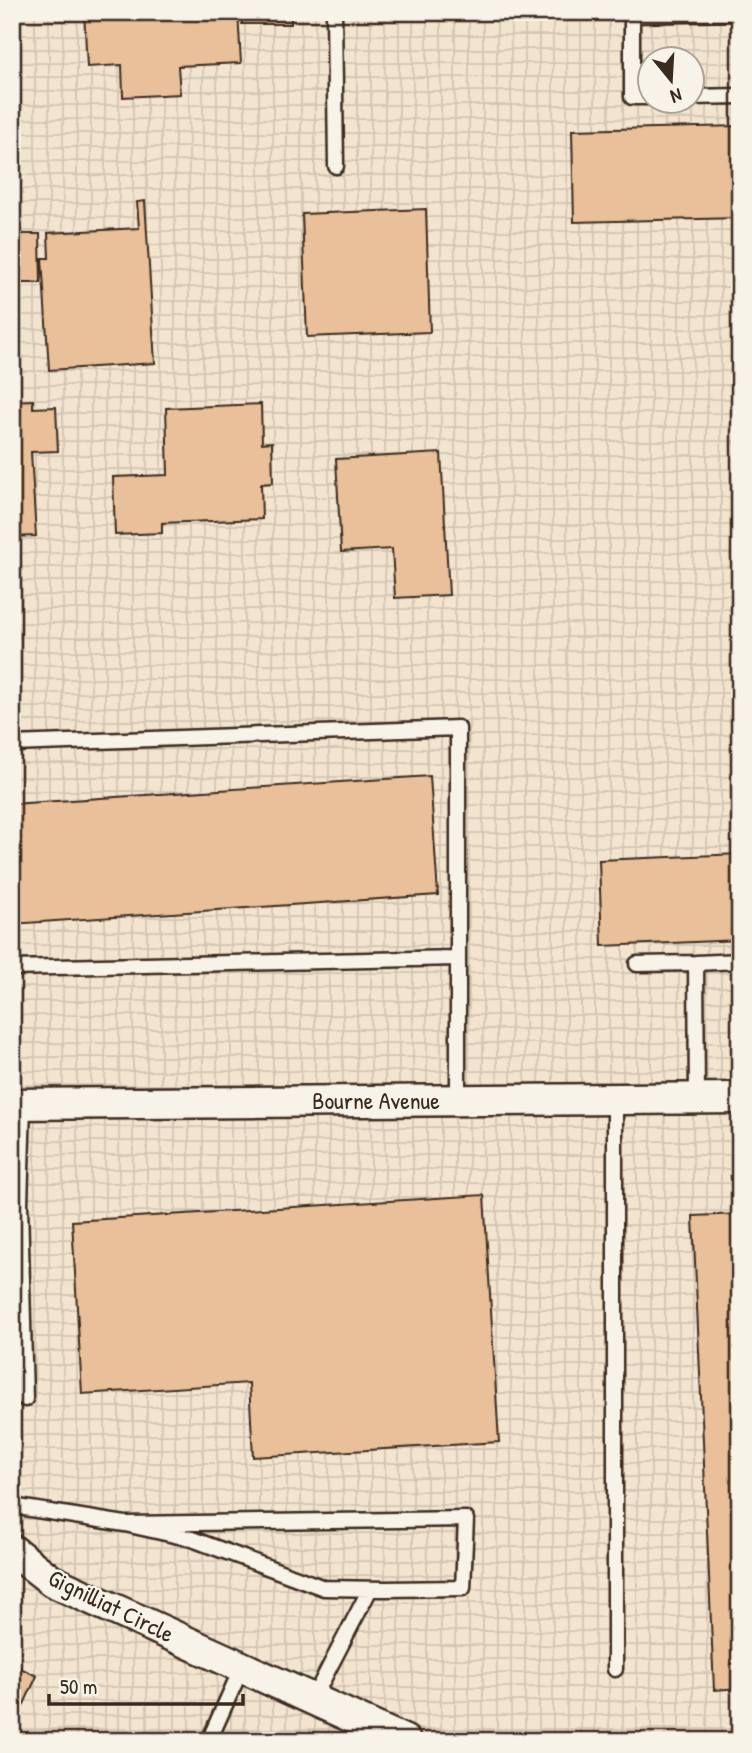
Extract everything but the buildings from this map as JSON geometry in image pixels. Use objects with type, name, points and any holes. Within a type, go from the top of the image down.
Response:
[{"type":"street","name":"Bourne Avenue","points":[[18,1104],[740,1098]]},
{"type":"street","name":"Gignilliat Circle","points":[[12,1550],[52,1581],[405,1741]]},
{"type":"lane","points":[[334,12],[336,166]]},
{"type":"lane","points":[[636,97],[632,97],[632,15],[740,13]]},
{"type":"lane","points":[[706,97],[740,96]]},
{"type":"lane","points":[[12,744],[458,728],[458,1100]]},
{"type":"lane","points":[[12,968],[458,958]]},
{"type":"lane","points":[[637,964],[740,961]]},
{"type":"lane","points":[[696,963],[697,1098]]},
{"type":"lane","points":[[615,1099],[615,1669]]},
{"type":"lane","points":[[18,1104],[25,1399]]},
{"type":"lane","points":[[12,1506],[125,1524],[192,1539],[324,1588],[463,1588],[466,1520],[125,1524]]},
{"type":"lane","points":[[313,1699],[370,1589]]},
{"type":"lane","points":[[206,1741],[211,1736],[242,1667]]},
{"type":"shaded area","points":[[12,12],[740,12],[740,1741],[12,1741]]}]
